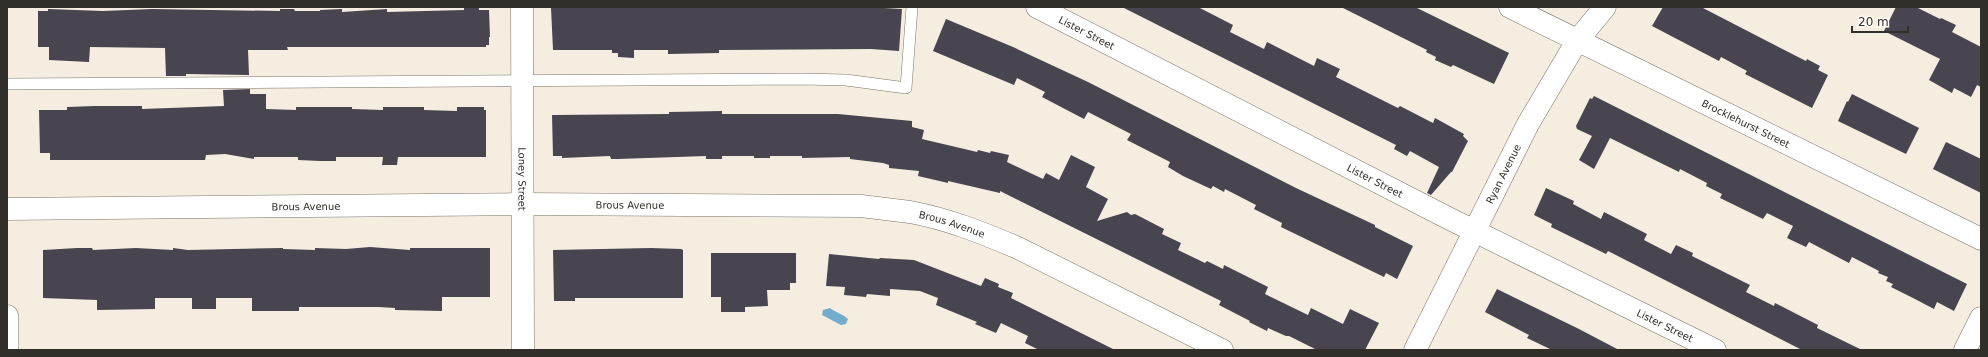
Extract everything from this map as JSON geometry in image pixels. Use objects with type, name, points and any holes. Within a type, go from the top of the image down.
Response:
[{"type":"street","name":"Loney Street","points":[[522,7],[523,350]]},
{"type":"street","name":"Lister Street","points":[[1037,7],[1475,231],[1715,350]]},
{"type":"street","name":"Brocklehurst Street","points":[[1510,7],[1981,240]]},
{"type":"street","name":"Ryan Avenue","points":[[1415,350],[1528,124],[1577,41],[1605,7]]},
{"type":"street","name":"Brous Avenue","points":[[7,209],[523,204],[861,206],[910,212],[954,223],[1005,242],[1222,350]]},
{"type":"street","points":[[7,316],[7,350]]},
{"type":"street","points":[[1965,350],[1981,318]]},
{"type":"lane","points":[[7,84],[522,80],[846,80],[906,88],[912,7]]},
{"type":"water","points":[[830,308],[848,319],[846,324],[841,325],[822,315],[823,310]]},
{"type":"building","points":[[464,7],[479,7],[479,10],[489,10],[490,37],[489,45],[486,45],[486,47],[287,47],[288,50],[248,50],[249,75],[186,74],[186,76],[166,76],[165,48],[90,47],[89,62],[49,60],[49,47],[38,47],[38,11],[48,11],[48,9],[103,11],[152,9],[280,11],[280,9],[294,9],[295,11],[320,11],[342,9],[342,12],[387,9],[387,12],[464,10]]},
{"type":"building","points":[[866,7],[902,9],[899,51],[871,49],[719,50],[719,53],[668,54],[668,50],[634,50],[634,58],[618,57],[618,53],[612,53],[612,50],[553,50],[551,8]]},
{"type":"building","points":[[1122,7],[1198,7],[1233,25],[1230,32],[1264,49],[1267,42],[1314,66],[1317,58],[1340,69],[1336,77],[1398,108],[1400,106],[1433,123],[1435,118],[1464,134],[1463,136],[1468,141],[1452,172],[1431,195],[1427,193],[1439,167],[1410,151],[1407,156],[1394,149],[1396,145]]},
{"type":"building","points":[[1341,7],[1415,7],[1509,53],[1494,84],[1453,65],[1451,67],[1435,60],[1436,57],[1426,52],[1427,50]]},
{"type":"building","points":[[1663,7],[1701,7],[1806,61],[1807,59],[1820,66],[1818,70],[1828,75],[1812,108],[1745,74],[1747,71],[1721,57],[1719,61],[1652,26]]},
{"type":"building","points":[[1896,7],[1916,7],[1956,25],[1952,32],[1981,47],[1981,87],[1977,85],[1971,97],[1954,88],[1952,93],[1929,80],[1940,59],[1884,31]]},
{"type":"building","points":[[946,19],[1013,47],[1088,82],[1296,188],[1375,225],[1375,227],[1413,246],[1397,279],[1386,273],[1384,277],[1281,227],[1282,223],[1254,209],[1256,205],[1225,189],[1224,192],[1213,186],[1211,189],[1183,176],[1168,167],[1170,162],[1127,140],[1131,134],[1088,112],[1084,119],[1042,97],[1045,92],[1017,78],[1014,85],[933,51]]},
{"type":"building","points":[[250,89],[250,94],[266,94],[266,109],[296,110],[296,107],[352,107],[352,109],[383,110],[383,107],[424,107],[424,110],[457,111],[457,107],[484,107],[484,110],[486,110],[486,157],[398,157],[397,165],[382,165],[383,157],[336,157],[336,161],[320,161],[298,160],[298,157],[254,157],[254,159],[225,154],[206,155],[205,160],[50,160],[50,153],[40,153],[39,110],[67,110],[67,107],[95,106],[142,106],[142,109],[224,106],[223,90]]},
{"type":"building","points":[[1852,94],[1919,128],[1906,154],[1838,121],[1847,101],[1848,102]]},
{"type":"building","points":[[1594,96],[1967,284],[1954,311],[1937,302],[1934,309],[1891,287],[1893,284],[1886,281],[1888,277],[1878,273],[1879,271],[1852,257],[1849,263],[1809,242],[1806,247],[1787,238],[1793,226],[1767,213],[1763,219],[1720,198],[1722,194],[1706,186],[1707,183],[1680,169],[1679,172],[1610,138],[1594,169],[1579,160],[1592,136],[1577,129],[1576,126],[1590,98],[1592,99]]},
{"type":"building","points":[[722,111],[722,114],[838,114],[912,121],[912,127],[924,130],[922,139],[977,152],[978,150],[990,153],[991,151],[1009,155],[1007,162],[1043,179],[1046,173],[1059,180],[1071,155],[1095,167],[1086,187],[1108,199],[1097,221],[1127,212],[1131,215],[1135,214],[1164,229],[1162,234],[1181,243],[1178,250],[1205,263],[1207,261],[1223,269],[1224,265],[1268,287],[1265,294],[1308,315],[1311,308],[1343,324],[1350,309],[1379,323],[1365,350],[1317,350],[1289,336],[1268,328],[1267,331],[1249,322],[1250,321],[1219,305],[1221,301],[1000,191],[1000,193],[918,176],[919,171],[889,168],[889,165],[883,163],[850,159],[850,157],[802,158],[802,156],[770,156],[770,158],[754,158],[754,156],[722,156],[722,159],[706,159],[706,156],[611,159],[610,156],[562,158],[562,156],[553,156],[552,115],[669,114],[669,112]]},
{"type":"building","points":[[1946,142],[1981,159],[1981,193],[1933,169]]},
{"type":"building","points":[[1546,188],[1574,201],[1573,204],[1601,219],[1604,212],[1647,234],[1644,240],[1671,254],[1676,245],[1693,253],[1692,256],[1750,285],[1746,292],[1774,306],[1775,303],[1818,325],[1817,328],[1862,350],[1802,350],[1608,251],[1606,254],[1551,227],[1552,224],[1534,215]]},
{"type":"building","points":[[370,247],[410,250],[410,248],[490,248],[490,297],[442,297],[442,311],[395,310],[395,308],[378,307],[299,307],[299,311],[252,311],[252,298],[216,298],[216,309],[192,309],[192,298],[155,298],[155,309],[97,310],[97,300],[43,298],[43,250],[77,248],[92,248],[93,250],[136,248],[173,250],[173,248],[188,250],[283,248],[315,250],[315,248],[346,249]]},
{"type":"building","points":[[651,248],[683,250],[683,298],[575,298],[575,301],[554,301],[553,250]]},
{"type":"building","points":[[711,253],[796,253],[796,283],[790,283],[790,290],[767,290],[768,306],[745,307],[745,312],[721,312],[721,297],[711,297]]},
{"type":"building","points":[[829,254],[879,259],[914,260],[981,286],[985,278],[999,284],[998,287],[1013,293],[1011,298],[1115,350],[1039,350],[1025,343],[1028,336],[1001,323],[996,333],[975,324],[977,322],[936,305],[938,298],[920,291],[890,289],[890,296],[867,294],[866,297],[844,295],[845,287],[826,286]]},
{"type":"building","points":[[1497,289],[1619,350],[1552,350],[1527,338],[1529,335],[1485,312]]}]
